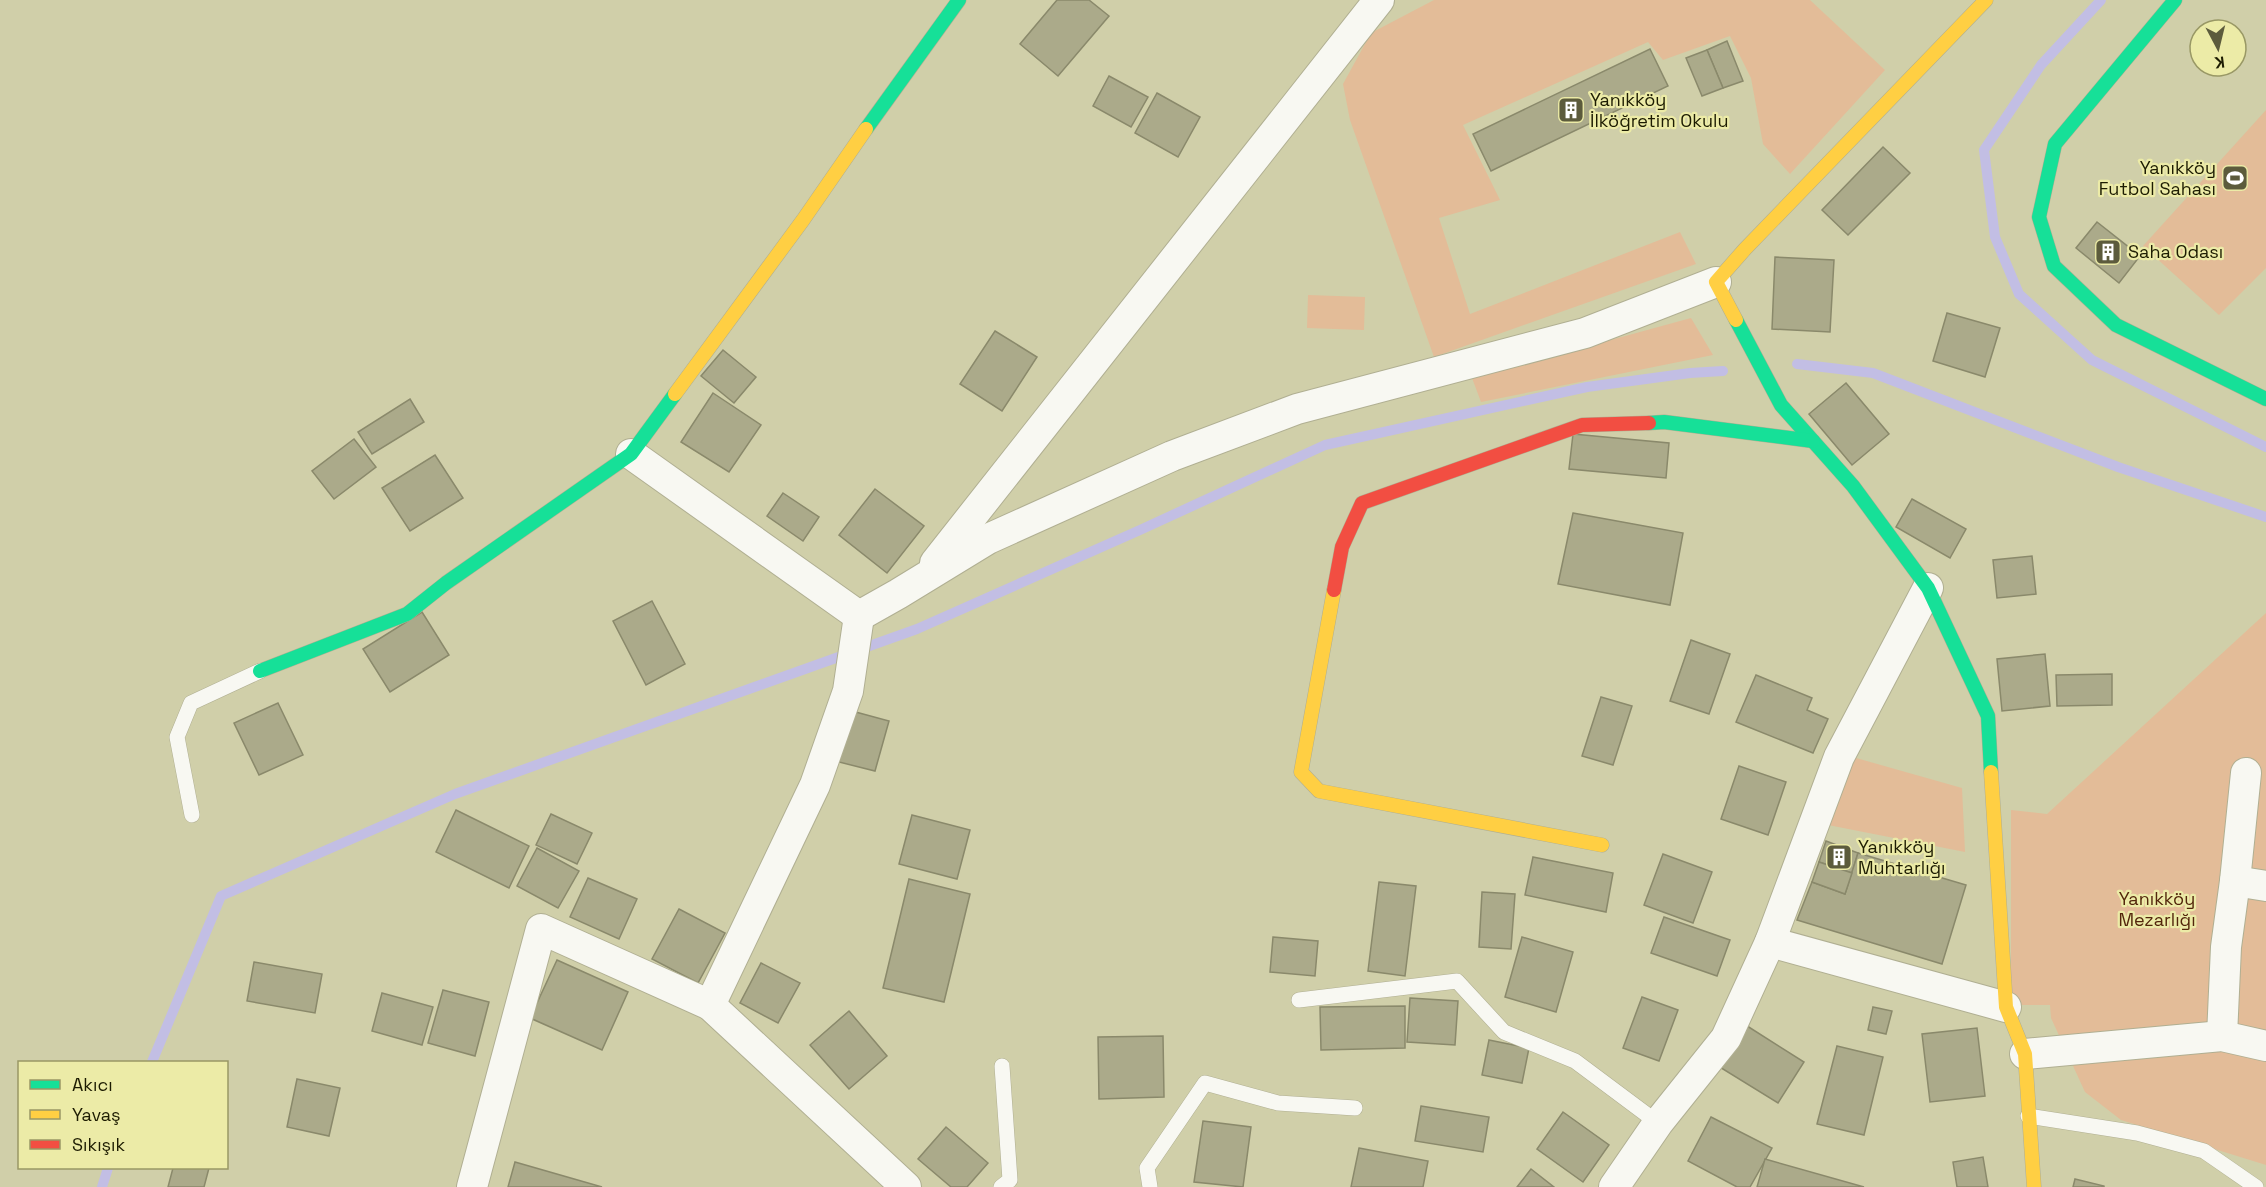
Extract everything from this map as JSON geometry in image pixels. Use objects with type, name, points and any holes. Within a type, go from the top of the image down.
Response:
[{"type":"street","points":[[260,671],[406,614],[446,583],[631,454],[803,220],[959,0]]},
{"type":"street","points":[[922,579],[1379,0]]},
{"type":"street","points":[[710,1005],[815,785],[848,691],[859,621],[988,539],[1172,456],[1297,409],[1586,333],[1716,282],[1745,249],[1986,0]]},
{"type":"street","points":[[2175,0],[2055,144],[2039,217],[2054,266],[2116,325],[2266,399]]},
{"type":"street","points":[[1716,282],[1781,405],[1853,486],[1928,588],[1988,716],[2006,1007],[2025,1054],[2034,1187]]},
{"type":"street","points":[[1602,845],[1319,791],[1300,772],[1342,547],[1362,503],[1582,425],[1664,422],[1813,441]]},
{"type":"street","points":[[631,454],[859,621]]},
{"type":"street","points":[[1614,1187],[1658,1123],[1726,1038],[1770,942],[1839,757],[1928,588]]},
{"type":"street","points":[[2222,1036],[2226,947],[2246,773]]},
{"type":"street","points":[[2235,881],[2266,886]]},
{"type":"street","points":[[472,1187],[541,929],[710,1005],[906,1187]]},
{"type":"street","points":[[1770,942],[2006,1007]]},
{"type":"street","points":[[2025,1054],[2222,1036],[2266,1046]]},
{"type":"lane","points":[[192,815],[177,737],[191,703],[260,671]]},
{"type":"lane","points":[[1299,1000],[1457,981],[1504,1032],[1575,1061],[1658,1123]]},
{"type":"lane","points":[[1001,1187],[1010,1180],[1002,1066]]},
{"type":"lane","points":[[1150,1187],[1147,1168],[1205,1083],[1278,1103],[1355,1108]]},
{"type":"lane","points":[[2028,1116],[2137,1133],[2204,1151],[2256,1187]]},
{"type":"green space","points":[[1434,0],[1810,0],[1885,70],[1790,174],[1763,144],[1751,78],[1730,36],[1663,60],[1648,42],[1463,125],[1500,200],[1439,218],[1470,314],[1680,232],[1696,264],[1434,357],[1350,120],[1343,84],[1371,33]]},
{"type":"green space","name":"Yanıkköy Futbol Sahası","points":[[2266,110],[2266,268],[2219,315],[2143,246]]},
{"type":"green space","points":[[1308,295],[1365,297],[1364,330],[1307,328]]},
{"type":"green space","points":[[1691,318],[1713,355],[1481,402],[1472,378]]},
{"type":"green space","name":"Yanıkköy Mezarlığı","points":[[2266,613],[2266,1165],[2121,1120],[2085,1092],[2051,1018],[2050,1005],[2011,1005],[2011,810],[2047,814]]},
{"type":"green space","points":[[1849,756],[1962,788],[1965,852],[1823,824]]},
{"type":"building","points":[[1057,0],[1089,0],[1109,16],[1058,76],[1020,44]]},
{"type":"building","points":[[1727,41],[1743,81],[1723,88],[1707,50]]},
{"type":"building","name":"Yanıkköy İlköğretim Okulu","points":[[1650,49],[1668,86],[1491,171],[1473,134]]},
{"type":"building","points":[[1707,50],[1723,88],[1702,96],[1686,58]]},
{"type":"building","points":[[1109,76],[1148,97],[1131,127],[1093,106]]},
{"type":"building","points":[[1157,93],[1200,117],[1178,157],[1135,133]]},
{"type":"building","points":[[1883,147],[1910,173],[1848,235],[1822,210]]},
{"type":"building","name":"Saha Odası","points":[[2097,222],[2140,256],[2119,283],[2076,248]]},
{"type":"building","points":[[1775,257],[1834,260],[1830,332],[1772,329]]},
{"type":"building","points":[[1947,313],[2000,328],[1985,377],[1933,361]]},
{"type":"building","points":[[995,331],[1037,357],[1002,411],[960,384]]},
{"type":"building","points":[[723,350],[756,377],[734,403],[701,376]]},
{"type":"building","points":[[1846,383],[1889,434],[1852,465],[1809,414]]},
{"type":"building","points":[[713,393],[761,425],[729,472],[681,442]]},
{"type":"building","points":[[410,399],[424,422],[372,454],[358,432]]},
{"type":"building","points":[[1573,434],[1669,443],[1666,478],[1569,469]]},
{"type":"building","points":[[354,439],[376,467],[334,499],[312,471]]},
{"type":"building","points":[[435,455],[463,498],[410,531],[382,488]]},
{"type":"building","points":[[875,489],[924,526],[887,573],[839,535]]},
{"type":"building","points":[[783,493],[819,517],[803,541],[767,516]]},
{"type":"building","points":[[1912,499],[1966,529],[1950,558],[1896,527]]},
{"type":"building","points":[[1573,513],[1683,533],[1670,605],[1558,584]]},
{"type":"building","points":[[2032,556],[2036,594],[1997,598],[1993,560]]},
{"type":"building","points":[[652,601],[685,664],[646,685],[613,621]]},
{"type":"building","points":[[422,612],[449,655],[390,692],[363,649]]},
{"type":"building","points":[[1691,640],[1730,654],[1709,714],[1670,701]]},
{"type":"building","points":[[2045,654],[2050,706],[2002,711],[1997,659]]},
{"type":"building","points":[[2112,674],[2112,705],[2057,706],[2056,675]]},
{"type":"building","points":[[1756,675],[1812,698],[1807,710],[1828,719],[1813,753],[1736,722]]},
{"type":"building","points":[[1601,697],[1632,706],[1613,765],[1582,756]]},
{"type":"building","points":[[278,703],[303,755],[259,775],[234,723]]},
{"type":"building","points":[[852,711],[889,721],[875,771],[839,762]]},
{"type":"building","points":[[1739,766],[1786,782],[1768,835],[1721,819]]},
{"type":"building","points":[[456,810],[529,846],[509,888],[436,852]]},
{"type":"building","points":[[551,814],[592,833],[577,864],[536,845]]},
{"type":"building","points":[[912,815],[970,830],[957,879],[899,864]]},
{"type":"building","name":"Yanıkköy Muhtarlığı","points":[[1826,841],[1858,853],[1852,873],[1819,862]]},
{"type":"building","points":[[537,848],[579,871],[558,908],[517,886]]},
{"type":"building","points":[[1858,853],[1966,885],[1942,964],[1797,920],[1812,882],[1845,894]]},
{"type":"building","points":[[1663,854],[1712,872],[1693,923],[1644,905]]},
{"type":"building","points":[[1533,857],[1613,873],[1606,912],[1525,895]]},
{"type":"building","points":[[1819,862],[1852,873],[1845,894],[1812,882]]},
{"type":"building","points":[[588,878],[637,899],[619,939],[570,917]]},
{"type":"building","points":[[909,879],[970,894],[944,1002],[883,988]]},
{"type":"building","points":[[1379,882],[1416,886],[1405,976],[1368,971]]},
{"type":"building","points":[[1482,892],[1515,894],[1511,949],[1479,947]]},
{"type":"building","points":[[679,909],[725,933],[698,983],[652,959]]},
{"type":"building","points":[[1664,917],[1730,940],[1717,976],[1651,953]]},
{"type":"building","points":[[1273,937],[1318,941],[1315,976],[1270,972]]},
{"type":"building","points":[[1522,937],[1573,952],[1556,1012],[1505,997]]},
{"type":"building","points":[[557,960],[628,992],[602,1050],[530,1018]]},
{"type":"building","points":[[254,962],[322,974],[315,1013],[247,1001]]},
{"type":"building","points":[[761,963],[800,983],[778,1023],[740,1003]]},
{"type":"building","points":[[443,990],[489,1002],[475,1056],[428,1043]]},
{"type":"building","points":[[382,993],[433,1007],[422,1045],[372,1031]]},
{"type":"building","points":[[1642,997],[1678,1010],[1659,1061],[1623,1048]]},
{"type":"building","points":[[1410,998],[1458,1001],[1455,1045],[1407,1042]]},
{"type":"building","points":[[1405,1006],[1405,1048],[1321,1050],[1320,1007]]},
{"type":"building","points":[[1873,1007],[1892,1011],[1886,1034],[1868,1030]]},
{"type":"building","points":[[849,1011],[887,1056],[849,1089],[810,1045]]},
{"type":"building","points":[[1744,1024],[1804,1062],[1778,1103],[1718,1066]]},
{"type":"building","points":[[1977,1028],[1985,1096],[1930,1102],[1922,1034]]},
{"type":"building","points":[[1163,1036],[1164,1097],[1099,1099],[1098,1037]]},
{"type":"building","points":[[1489,1040],[1529,1048],[1522,1083],[1482,1075]]},
{"type":"building","points":[[1837,1046],[1883,1057],[1864,1135],[1817,1124]]},
{"type":"building","points":[[297,1079],[340,1088],[329,1136],[287,1127]]},
{"type":"building","points":[[1421,1106],[1489,1117],[1483,1152],[1415,1141]]},
{"type":"building","points":[[1563,1112],[1609,1145],[1583,1182],[1537,1149]]},
{"type":"building","points":[[1711,1117],[1772,1148],[1750,1187],[1737,1187],[1688,1161]]},
{"type":"building","points":[[1203,1121],[1251,1127],[1243,1187],[1194,1182]]},
{"type":"building","points":[[946,1127],[988,1163],[967,1187],[951,1187],[918,1159]]},
{"type":"building","points":[[1359,1148],[1428,1161],[1423,1187],[1351,1187]]},
{"type":"building","points":[[1983,1157],[1988,1187],[1957,1187],[1953,1162]]},
{"type":"building","points":[[1765,1159],[1864,1187],[1757,1187]]},
{"type":"building","points":[[515,1162],[602,1187],[508,1187]]},
{"type":"building","points":[[173,1169],[209,1169],[204,1187],[168,1187]]},
{"type":"building","points":[[1531,1169],[1554,1187],[1517,1187]]},
{"type":"building","points":[[2075,1179],[2104,1186],[2104,1187],[2073,1187]]},
{"type":"waterway","points":[[2101,0],[2041,65],[1984,150],[1995,237],[2019,294],[2092,360],[2266,447]]},
{"type":"waterway","points":[[1797,364],[1873,373],[2118,467],[2266,517]]},
{"type":"waterway","points":[[152,1061],[221,896],[455,794],[917,629],[1325,445],[1587,387],[1690,373],[1723,371]]},
{"type":"waterway","points":[[102,1187],[108,1169]]},
{"type":"traffic: fast","points":[[866,129],[959,0]]},
{"type":"traffic: fast","points":[[2175,0],[2055,144],[2039,217],[2054,266],[2116,325],[2266,399]]},
{"type":"traffic: fast","points":[[1736,320],[1781,405],[1853,486],[1928,588],[1988,716],[1991,772]]},
{"type":"traffic: fast","points":[[260,671],[407,614],[446,583],[631,454],[675,394]]},
{"type":"traffic: fast","points":[[1649,423],[1664,422],[1813,441]]},
{"type":"traffic: slow","points":[[1736,320],[1716,282],[1745,249],[1986,0]]},
{"type":"traffic: slow","points":[[675,394],[803,220],[866,129]]},
{"type":"traffic: slow","points":[[1334,590],[1301,772],[1319,791],[1602,845]]},
{"type":"traffic: slow","points":[[1991,772],[2006,1007],[2025,1054],[2034,1187]]},
{"type":"traffic: jam","points":[[1334,590],[1342,547],[1362,503],[1582,425],[1649,423]]},
{"type":"place","name":"Yanıkköy İlköğretim Okulu","points":[[1571,110]]},
{"type":"place","name":"Yanıkköy Futbol Sahası","points":[[2235,178]]},
{"type":"place","name":"Saha Odası","points":[[2108,252]]},
{"type":"place","name":"Yanıkköy Muhtarlığı","points":[[1839,857]]}]
